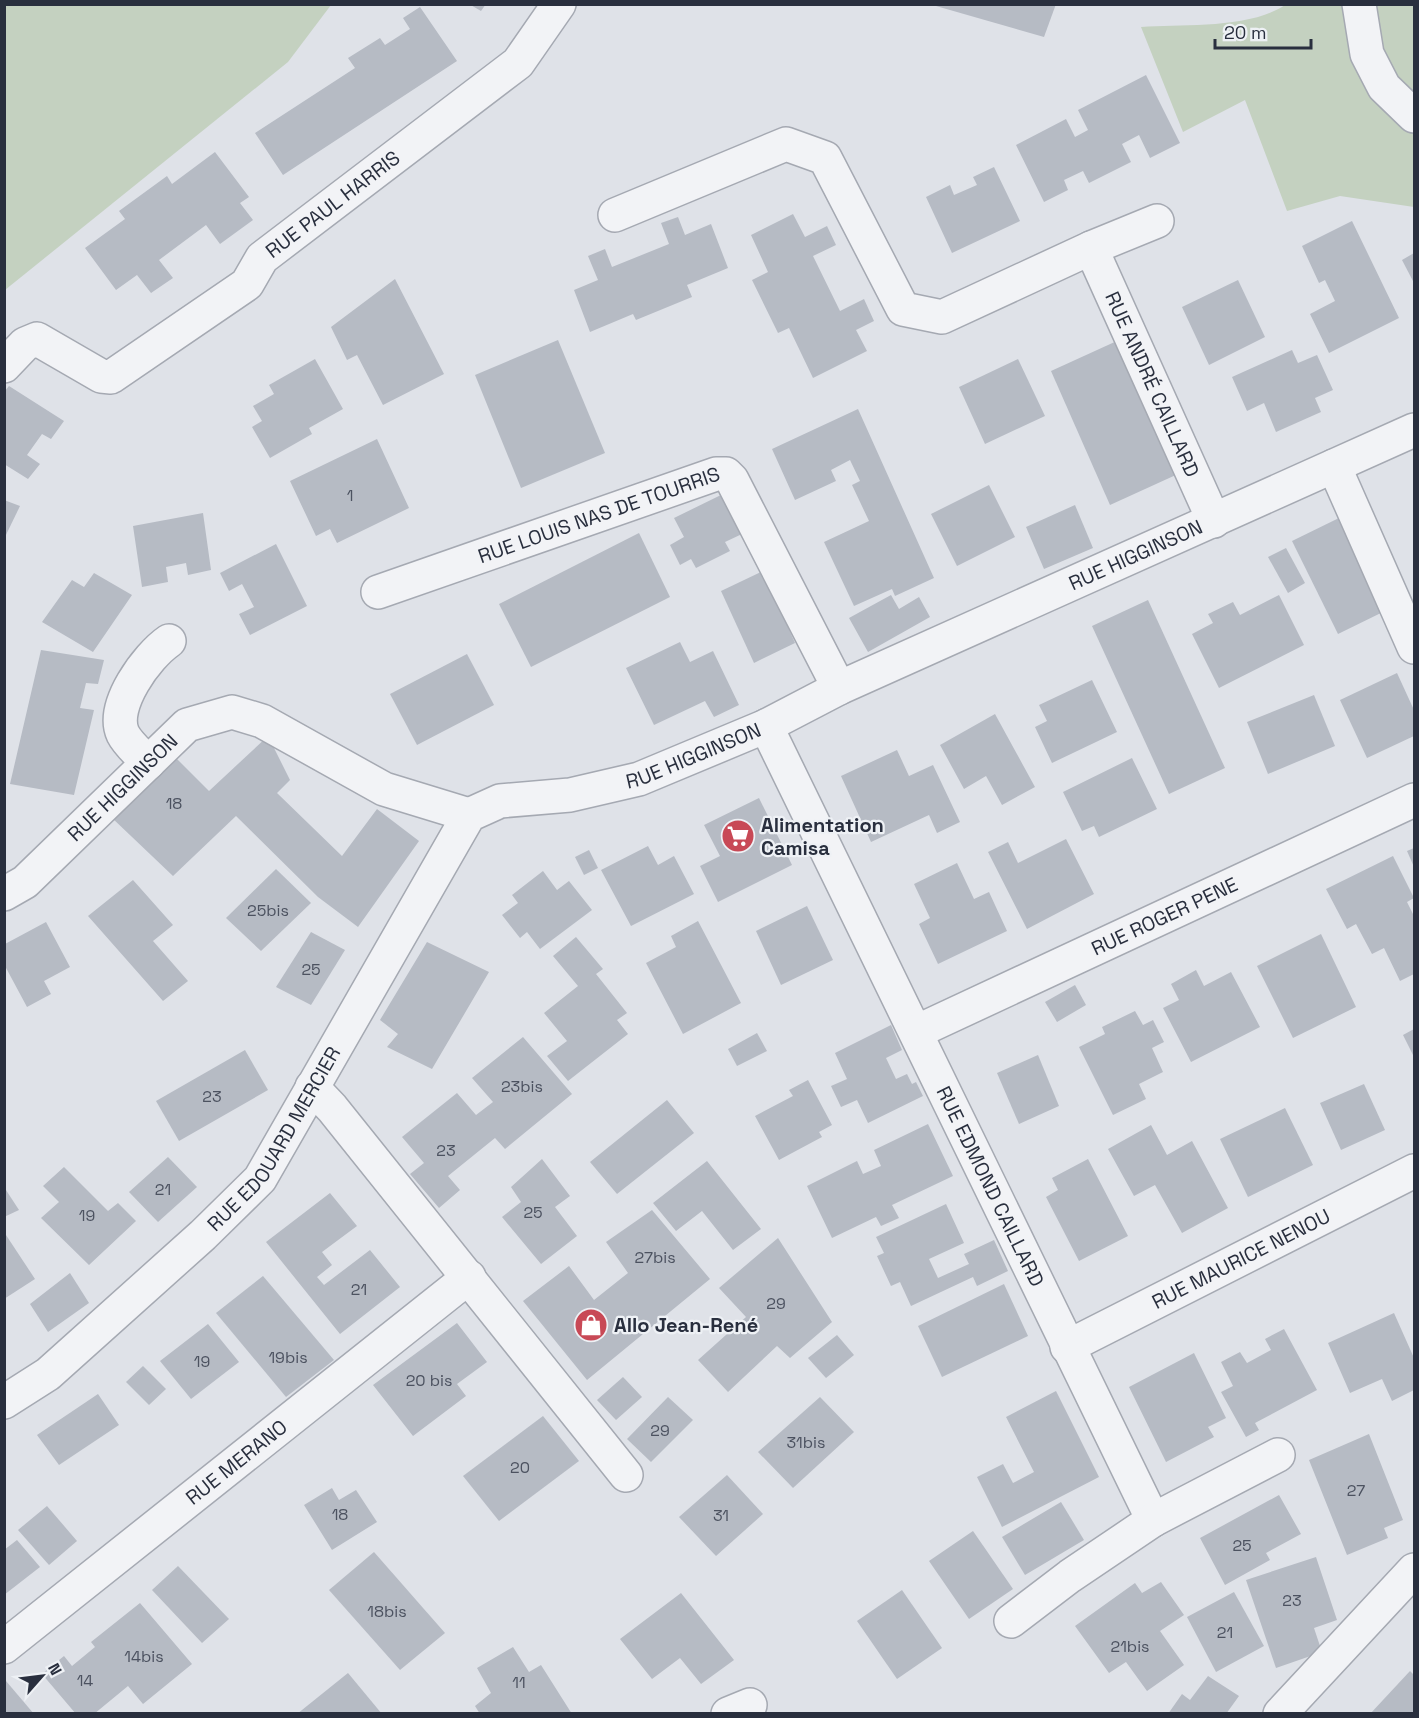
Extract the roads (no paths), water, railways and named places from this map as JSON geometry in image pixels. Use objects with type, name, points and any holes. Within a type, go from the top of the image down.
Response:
[{"type":"street","name":"RUE PAUL HARRIS","points":[[4,366],[25,344],[37,339],[101,376],[111,377],[248,284],[262,258],[518,63],[559,4]]},
{"type":"street","points":[[1359,4],[1367,54],[1384,87],[1414,116]]},
{"type":"street","points":[[615,214],[786,144],[825,159],[903,309],[942,317],[1091,248],[1157,221]]},
{"type":"street","name":"RUE ANDRÉ CAILLARD","points":[[1091,248],[1214,521]]},
{"type":"street","name":"RUE HIGGINSON","points":[[4,894],[25,882],[187,725],[232,712],[262,721],[384,789],[469,815],[500,801],[570,795],[639,779],[766,726],[839,688],[1414,430]]},
{"type":"street","points":[[1334,466],[1414,647]]},
{"type":"street","name":"RUE LOUIS NAS DE TOURRIS","points":[[378,592],[716,474],[726,474],[732,480],[839,688]]},
{"type":"street","points":[[148,763],[123,733],[120,714],[133,682],[158,649],[169,641]]},
{"type":"street","name":"RUE EDMOND CAILLARD","points":[[766,726],[1153,1520]]},
{"type":"street","name":"RUE ROGER PENE","points":[[916,1032],[1414,800]]},
{"type":"street","name":"RUE EDOUARD MERCIER","points":[[4,1402],[48,1374],[203,1235],[260,1179],[469,815]]},
{"type":"street","points":[[312,1087],[332,1108],[469,1277],[626,1475]]},
{"type":"street","name":"RUE MAURICE NENOU","points":[[1067,1347],[1414,1171]]},
{"type":"street","name":"RUE MERANO","points":[[4,1647],[469,1277]]},
{"type":"street","points":[[1011,1621],[1070,1576],[1153,1520],[1278,1455]]},
{"type":"street","points":[[1280,1713],[1414,1570]]},
{"type":"place","name":"Alimentation Camisa","points":[[738,836]]},
{"type":"place","name":"Allo Jean-René","points":[[591,1325]]}]
